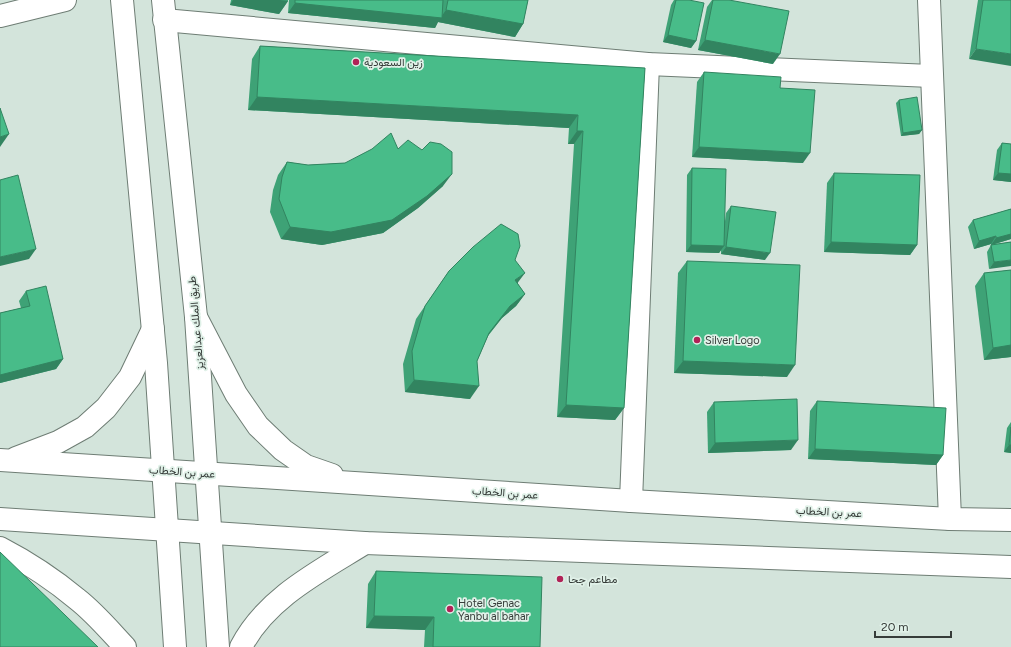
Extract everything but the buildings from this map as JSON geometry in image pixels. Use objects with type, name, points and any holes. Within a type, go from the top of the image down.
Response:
[{"type":"street","points":[[0,16],[64,0]]},
{"type":"street","points":[[122,0],[153,329],[175,647]]},
{"type":"street","points":[[929,0],[950,519]]},
{"type":"street","points":[[164,10],[648,64],[931,76]]},
{"type":"street","name":"طريق الملك عبدالعزيز","points":[[164,10],[196,317],[218,647]]},
{"type":"street","points":[[631,501],[648,64]]},
{"type":"street","points":[[196,317],[236,394],[258,426],[283,450],[306,466],[356,483]]},
{"type":"street","points":[[5,461],[58,442],[85,427],[106,408],[130,377],[153,329]]},
{"type":"street","name":"عمر بن الخطاب","points":[[5,461],[631,501],[950,519],[1011,520]]},
{"type":"street","points":[[0,519],[365,543],[1011,567]]},
{"type":"street","points":[[241,647],[264,613],[300,584],[365,543]]},
{"type":"street","points":[[0,548],[53,580],[78,599],[98,618],[124,647]]},
{"type":"place","name":"زين السعودية","points":[[356,62]]},
{"type":"place","name":"Silver Logo","points":[[697,340]]},
{"type":"place","name":"مطاعم جحا","points":[[560,579]]},
{"type":"place","name":"Hotel Genac Yanbu al bahar","points":[[450,609]]}]
